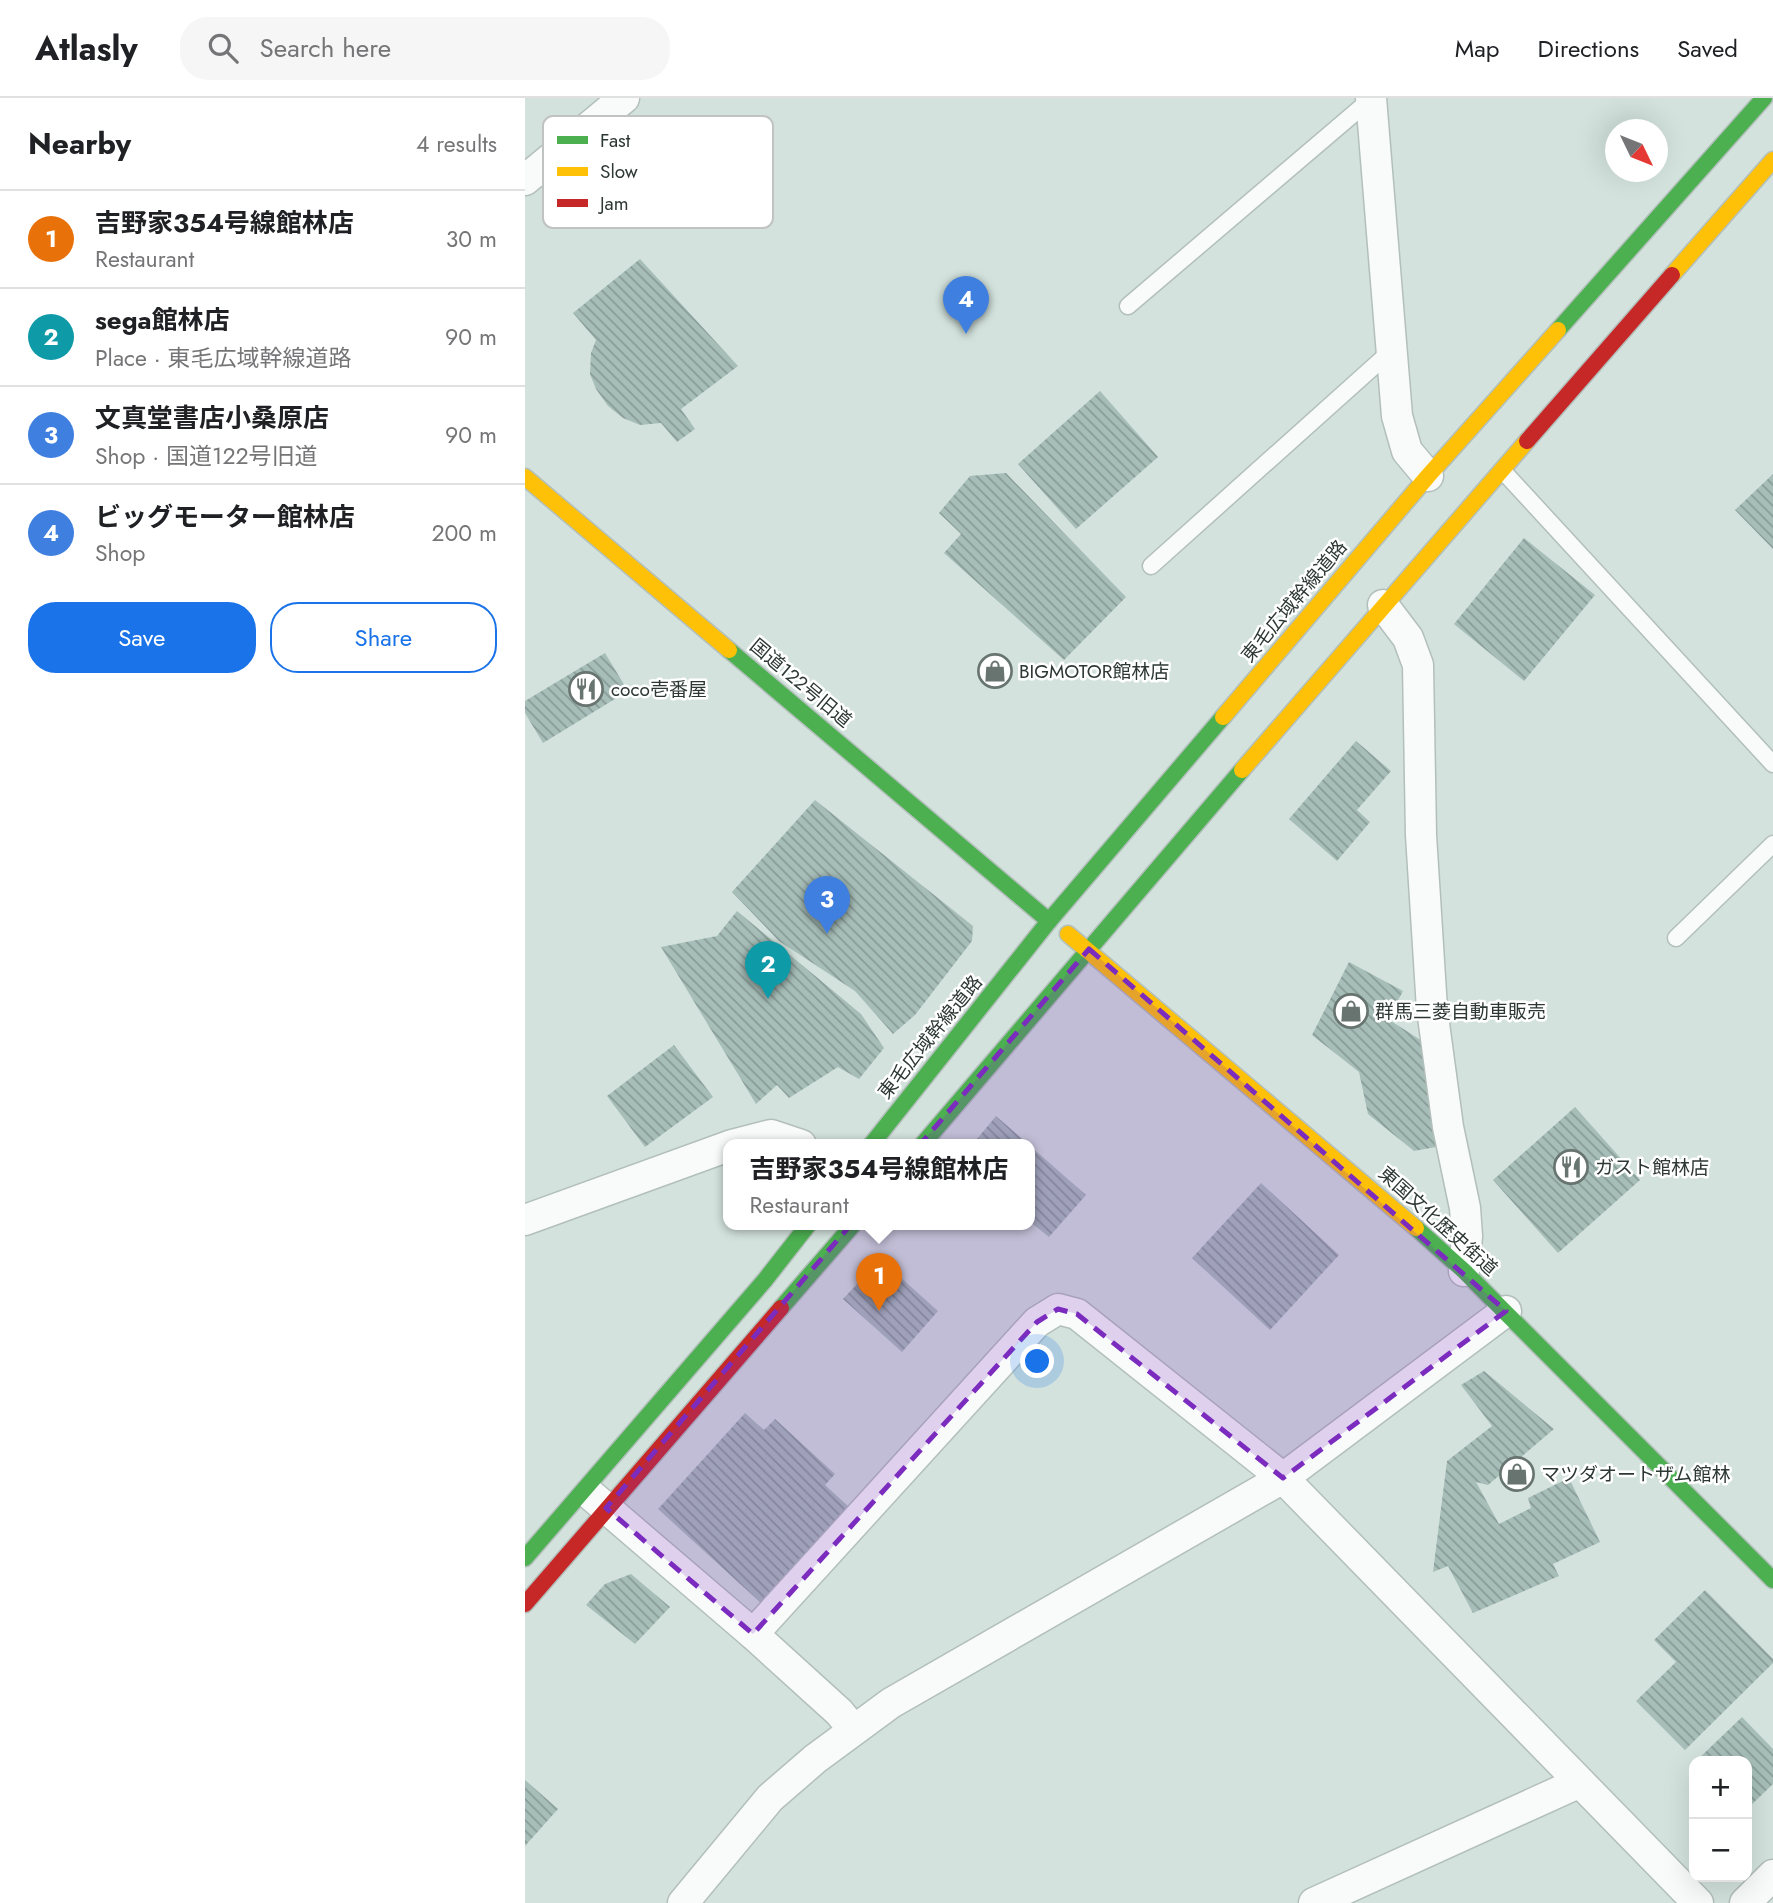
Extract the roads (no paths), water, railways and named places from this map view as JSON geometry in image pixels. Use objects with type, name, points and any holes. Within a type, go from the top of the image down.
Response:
[{"type":"main road","name":"東毛広域幹線道路","points":[[876,1139],[1049,921],[1428,476],[1764,98]]},
{"type":"main road","points":[[927,1139],[1383,605],[1773,160]]},
{"type":"main road","name":"国道122号旧道","points":[[525,477],[1049,921]]},
{"type":"main road","name":"東国文化歴史街道","points":[[1049,921],[1089,949],[1464,1271],[1773,1580]]},
{"type":"main road","points":[[525,1604],[595,1498],[804,1230]]},
{"type":"main road","points":[[525,1558],[595,1498],[848,1230]]},
{"type":"street","points":[[602,116],[624,98]]},
{"type":"street","points":[[1371,98],[1391,351],[1400,428],[1407,451],[1428,476]]},
{"type":"street","points":[[525,180],[543,165]]},
{"type":"street","points":[[1383,605],[1408,638],[1418,665],[1421,835],[1432,1009],[1448,1127],[1465,1208],[1464,1271]]},
{"type":"street","points":[[755,1139],[771,1135],[783,1139]]},
{"type":"street","points":[[525,1220],[723,1148]]},
{"type":"street","points":[[753,1634],[1037,1322],[1058,1309],[1077,1314],[1283,1478],[1698,1903]]},
{"type":"street","points":[[683,1903],[770,1798],[853,1729],[891,1703],[1283,1478],[1506,1311]]},
{"type":"street","points":[[595,1498],[753,1634],[839,1712],[853,1729]]},
{"type":"street","points":[[1314,1903],[1578,1783]]},
{"type":"street","points":[[1745,1903],[1773,1875]]},
{"type":"lane","points":[[1128,306],[1371,98]]},
{"type":"lane","points":[[1151,566],[1391,351]]},
{"type":"lane","points":[[1502,470],[1773,764]]},
{"type":"lane","points":[[1676,937],[1773,844]]},
{"type":"place","name":"ビッグモーター館林店","points":[[966,334]]},
{"type":"place","name":"BIGMOTOR館林店","points":[[995,671]]},
{"type":"place","name":"coco壱番屋","points":[[586,689]]},
{"type":"place","name":"文真堂書店小桑原店","points":[[827,934]]},
{"type":"place","name":"sega館林店","points":[[768,999]]},
{"type":"place","name":"群馬三菱自動車販売","points":[[1351,1011]]},
{"type":"place","name":"ガスト館林店","points":[[1571,1167]]},
{"type":"place","name":"吉野家354号線館林店","points":[[879,1311]]},
{"type":"place","name":"マツダオートザム館林","points":[[1517,1474]]}]
